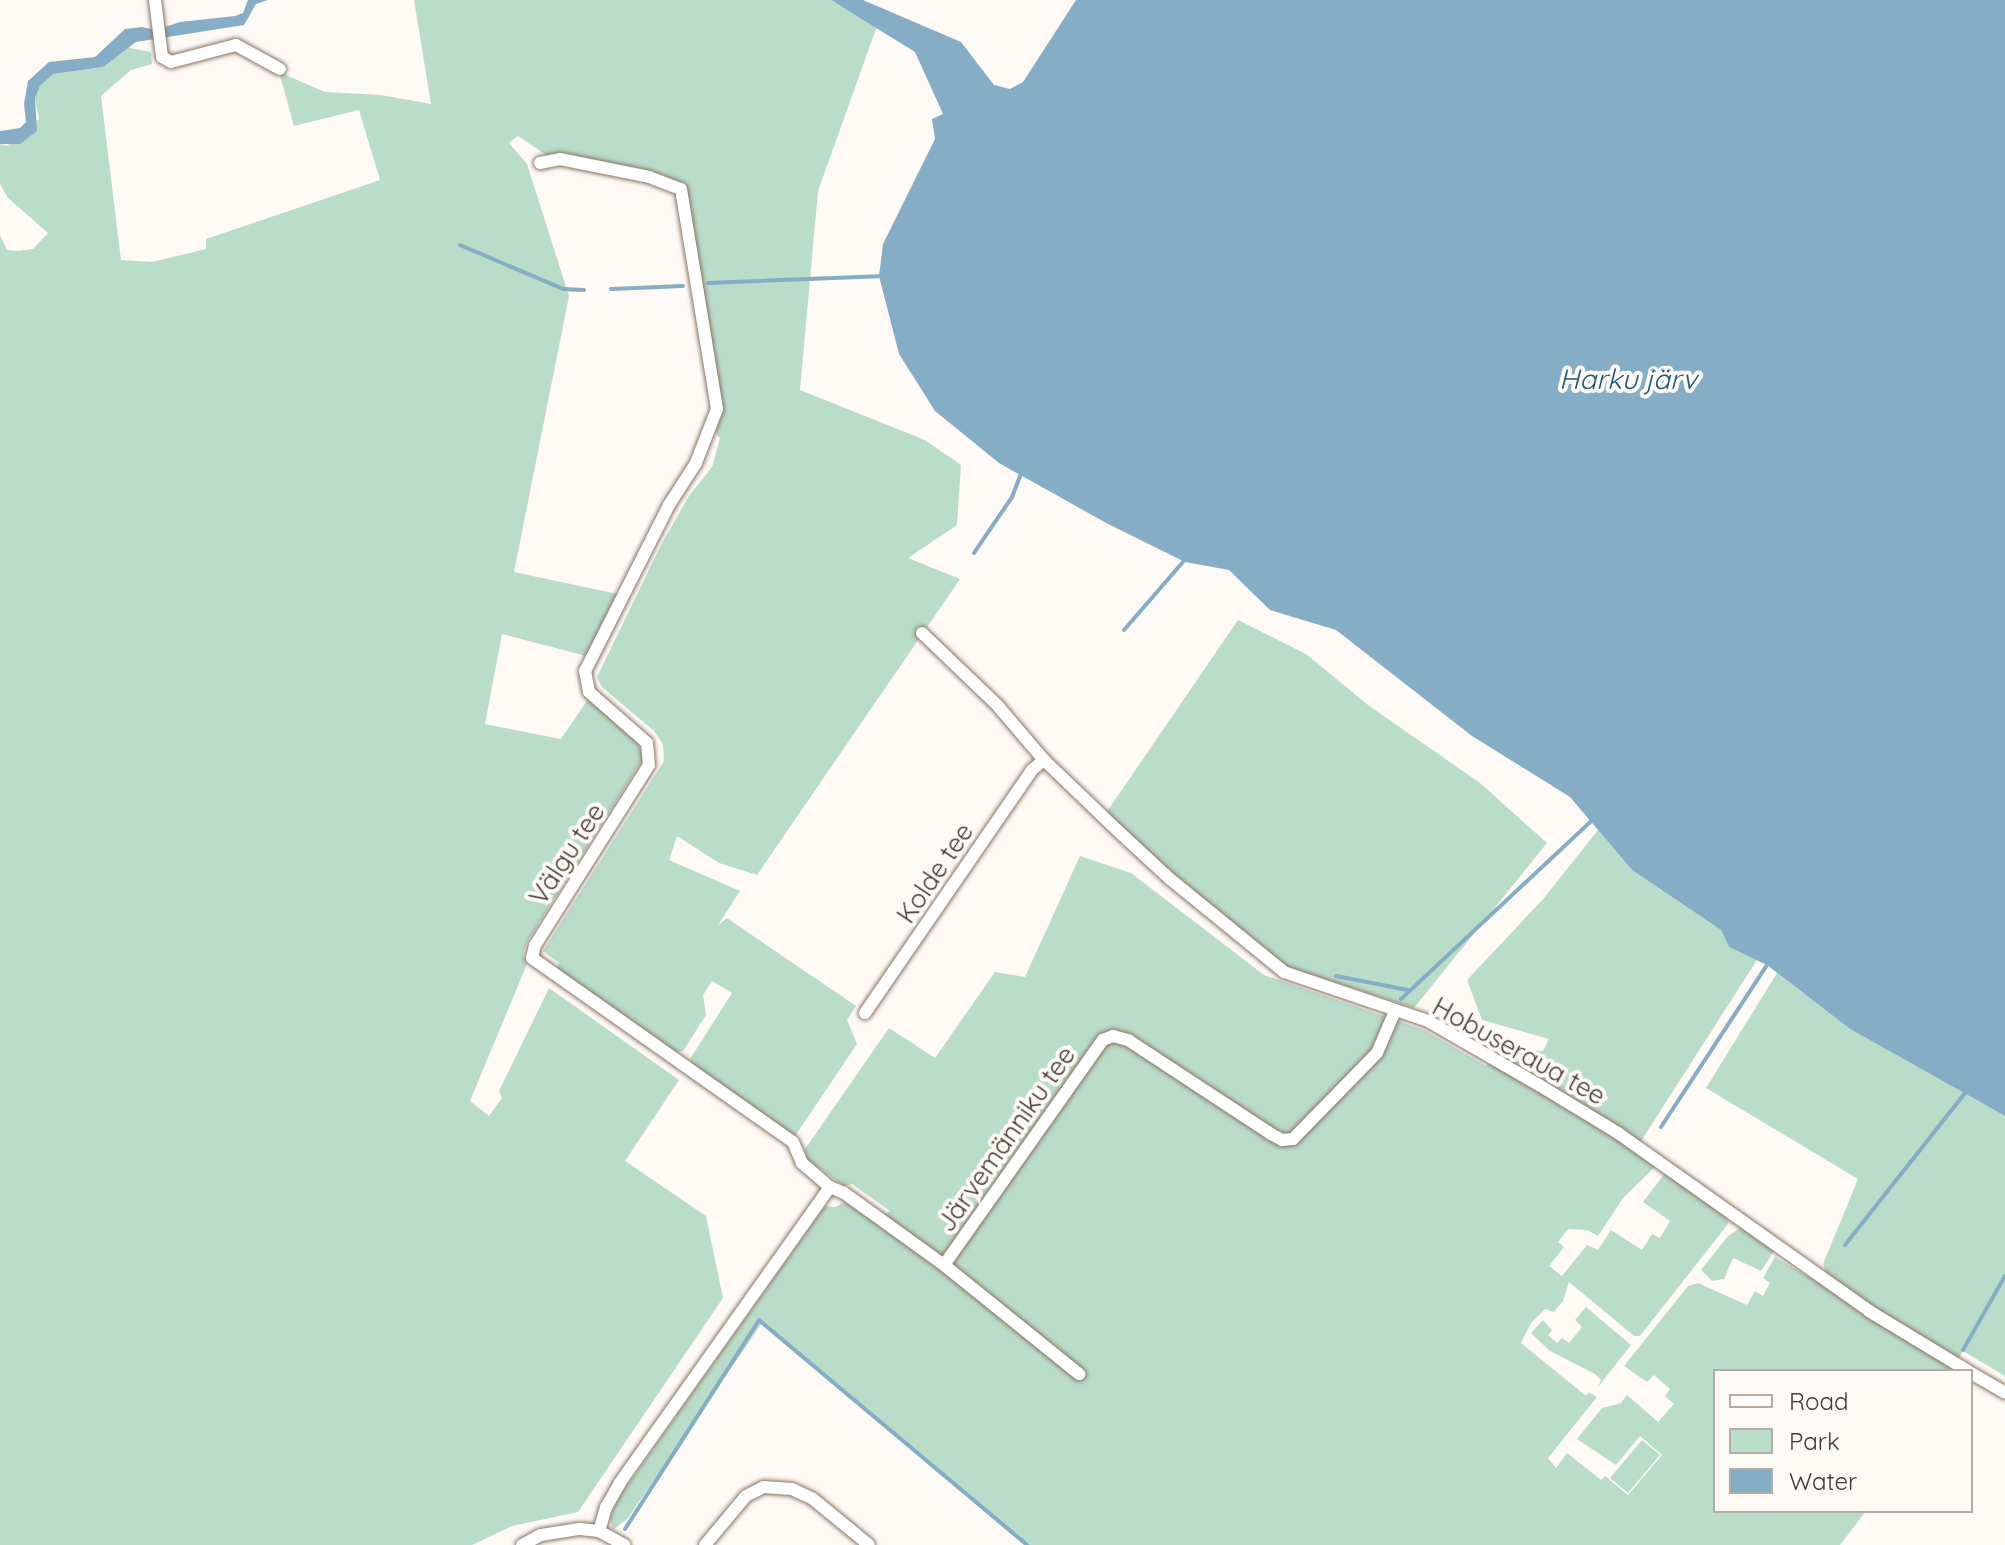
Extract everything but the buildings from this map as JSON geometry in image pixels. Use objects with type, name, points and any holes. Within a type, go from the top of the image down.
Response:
[{"type":"street","points":[[155,0],[162,57],[171,62],[236,45],[280,69]]},
{"type":"street","name":"Välgu tee","points":[[540,163],[560,159],[649,177],[681,189],[717,409],[696,463],[669,505],[585,671],[589,692],[647,743],[649,765],[535,945],[532,958],[793,1142],[802,1163],[830,1187]]},
{"type":"street","name":"Hobuseraua tee","points":[[922,633],[998,706],[1044,760],[1170,879],[1284,972],[1428,1021],[1618,1133],[1869,1311],[1964,1369]]},
{"type":"street","name":"Kolde tee","points":[[865,1013],[1032,770],[1044,760]]},
{"type":"street","name":"Järvemänniku tee","points":[[944,1265],[1103,1040],[1113,1036],[1128,1040],[1271,1134],[1282,1140],[1293,1139],[1377,1053],[1395,1011]]},
{"type":"street","points":[[599,1531],[606,1507],[620,1483],[830,1187]]},
{"type":"street","name":"Järvemänniku tee","points":[[830,1187],[844,1193],[944,1265],[1079,1374]]},
{"type":"street","name":"Hobuseraua tee","points":[[1973,1374],[2005,1393]]},
{"type":"street","points":[[705,1545],[746,1496],[764,1487],[792,1489],[813,1499],[869,1545]]},
{"type":"street","points":[[522,1545],[564,1530],[599,1531],[624,1545]]},
{"type":"green space","points":[[414,0],[830,0],[877,26],[818,191],[800,390],[925,440],[961,465],[957,525],[908,558],[960,579],[757,875],[719,863],[677,836],[669,860],[740,891],[718,925],[727,918],[856,1006],[847,1020],[857,1044],[795,1136],[693,1065],[690,1059],[732,993],[712,981],[703,995],[706,1015],[683,1051],[675,1052],[555,970],[559,963],[543,951],[664,761],[663,744],[654,731],[602,687],[597,677],[662,543],[689,496],[712,467],[720,438],[716,433],[722,409],[686,187],[667,176],[559,152],[546,155],[518,136],[509,143],[527,164],[569,296],[514,572],[618,594],[586,656],[502,634],[485,724],[561,739],[588,699],[634,736],[644,758],[527,942],[523,954],[527,964],[470,1101],[489,1116],[502,1098],[499,1091],[549,988],[679,1080],[625,1161],[706,1216],[723,1298],[578,1512],[512,1526],[472,1545],[0,1545],[0,235],[7,250],[19,251],[33,249],[48,233],[8,198],[0,184],[0,144],[7,146],[39,119],[35,98],[40,86],[53,74],[103,67],[125,47],[151,52],[152,64],[131,70],[101,96],[121,260],[152,262],[206,249],[206,239],[380,180],[359,110],[294,126],[279,72],[325,92],[381,95],[431,104]]},
{"type":"green space","points":[[1238,620],[1306,654],[1368,705],[1480,783],[1547,843],[1414,1008],[1288,967],[1178,878],[1106,813]]},
{"type":"green space","points":[[1598,830],[1632,870],[1721,930],[1729,947],[1757,960],[1634,1152],[1655,1167],[1623,1198],[1598,1236],[1587,1230],[1568,1229],[1558,1242],[1564,1247],[1549,1266],[1562,1276],[1587,1245],[1598,1250],[1611,1230],[1642,1250],[1652,1234],[1660,1238],[1670,1221],[1643,1202],[1665,1173],[1727,1216],[1728,1224],[1640,1336],[1634,1336],[1569,1282],[1563,1301],[1554,1312],[1545,1309],[1531,1323],[1521,1343],[1585,1395],[1590,1393],[1597,1397],[1548,1458],[1556,1468],[1567,1453],[1601,1480],[1605,1476],[1628,1495],[1662,1455],[1640,1436],[1616,1465],[1577,1439],[1602,1408],[1621,1403],[1627,1395],[1658,1422],[1674,1404],[1665,1396],[1670,1389],[1654,1375],[1647,1382],[1624,1366],[1688,1286],[1698,1283],[1747,1305],[1755,1291],[1763,1296],[1770,1283],[1763,1278],[1775,1257],[1834,1292],[1823,1264],[1858,1179],[1706,1088],[1777,973],[1850,1029],[2005,1116],[2005,1376],[1963,1351],[1952,1369],[1713,1369],[1713,1513],[1864,1513],[1840,1545],[1026,1545],[762,1323],[628,1518],[613,1530],[610,1518],[617,1500],[825,1206],[835,1207],[845,1202],[874,1222],[890,1211],[852,1184],[844,1186],[806,1159],[805,1149],[889,1028],[935,1058],[995,972],[1025,977],[1080,856],[1131,873],[1264,975],[1424,1030],[1486,1066],[1505,1047],[1543,1051],[1549,1039],[1482,1020],[1467,980],[1544,898]]},
{"type":"green space","points":[[1740,1228],[1774,1251],[1761,1271],[1733,1258],[1724,1279],[1712,1281],[1701,1270],[1728,1236]]},
{"type":"green space","points":[[1586,1307],[1631,1345],[1598,1387],[1601,1380],[1595,1374],[1550,1351],[1531,1333],[1543,1320],[1552,1330],[1548,1335],[1557,1343],[1562,1338],[1569,1343],[1582,1327],[1575,1320]]},
{"type":"green space","points":[[1642,1440],[1660,1455],[1628,1493],[1610,1478]]},
{"type":"water","points":[[248,0],[268,0],[256,4],[244,25],[136,42],[103,67],[53,74],[40,86],[35,98],[37,131],[20,144],[0,144],[0,131],[20,128],[26,122],[24,104],[28,81],[49,62],[95,57],[125,29],[142,27],[156,30],[180,22],[235,16],[243,13]]},
{"type":"water","name":"Harku järv","points":[[831,0],[863,0],[961,42],[994,85],[1010,89],[1023,82],[1076,0],[2005,0],[2005,1116],[1850,1029],[1767,965],[1729,947],[1721,930],[1632,870],[1570,797],[1472,736],[1336,630],[1270,610],[1229,570],[1185,562],[1108,524],[999,463],[935,411],[899,354],[879,276],[883,244],[935,139],[932,119],[943,114],[915,52]]},
{"type":"waterway","points":[[460,245],[563,289],[584,290]]},
{"type":"waterway","points":[[708,283],[879,276]]},
{"type":"waterway","points":[[611,289],[683,286]]},
{"type":"waterway","points":[[974,553],[1012,497],[1021,474]]},
{"type":"waterway","points":[[1124,630],[1183,562]]},
{"type":"waterway","points":[[1401,999],[1591,821]]},
{"type":"waterway","points":[[1661,1127],[1767,965]]},
{"type":"waterway","points":[[1336,976],[1408,990]]},
{"type":"waterway","points":[[1845,1245],[1965,1093]]},
{"type":"waterway","points":[[1963,1350],[2005,1276]]},
{"type":"waterway","points":[[625,1529],[759,1320],[1027,1545]]}]
